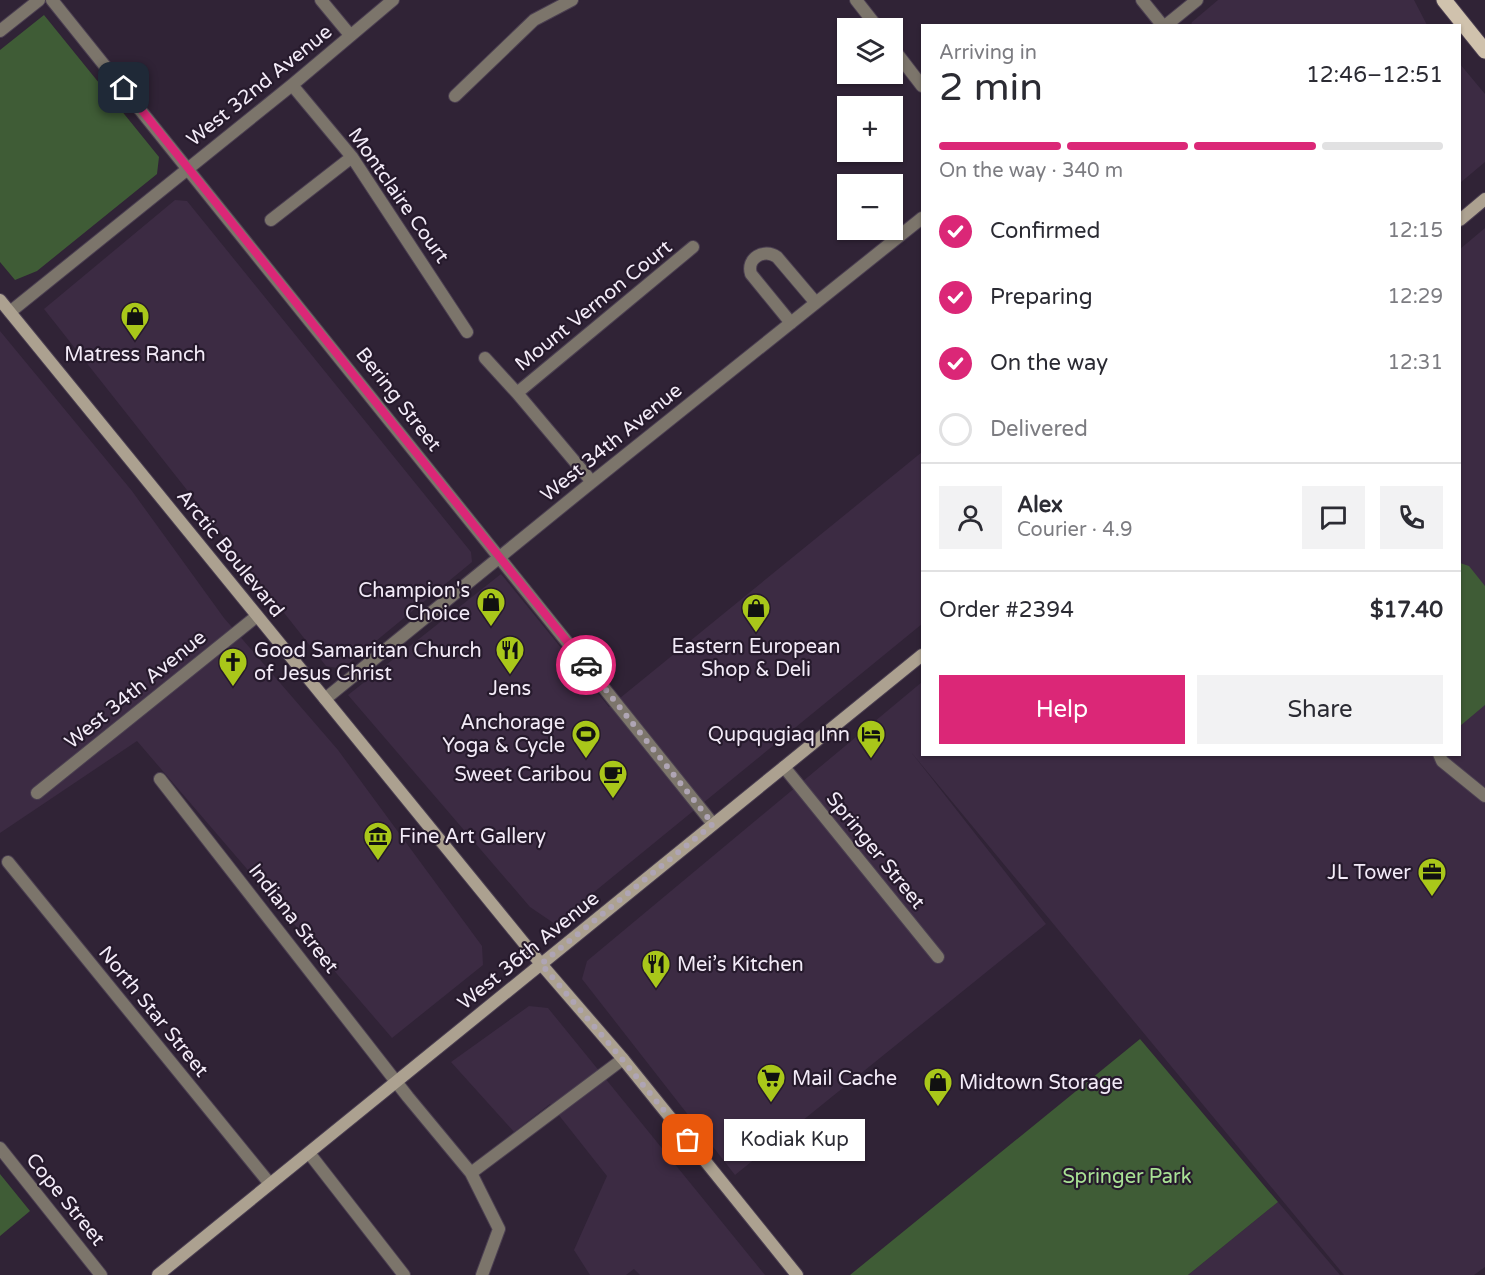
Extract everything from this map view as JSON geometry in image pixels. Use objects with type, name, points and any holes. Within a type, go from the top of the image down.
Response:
[{"type":"main road","points":[[1444,0],[1485,51]]},
{"type":"main road","points":[[1461,219],[1485,199]]},
{"type":"main road","name":"Arctic Boulevard","points":[[0,300],[797,1275]]},
{"type":"main road","name":"West 36th Avenue","points":[[158,1275],[921,656]]},
{"type":"street","points":[[0,31],[39,0]]},
{"type":"street","name":"Bering Street","points":[[52,0],[713,824]]},
{"type":"street","points":[[321,0],[350,35]]},
{"type":"street","name":"West 32nd Avenue","points":[[9,312],[292,85],[393,0]]},
{"type":"street","points":[[455,96],[534,20],[572,0]]},
{"type":"street","points":[[856,0],[870,18]]},
{"type":"street","points":[[1142,0],[1162,24]]},
{"type":"street","points":[[1167,24],[1197,0]]},
{"type":"street","points":[[903,61],[921,85]]},
{"type":"street","name":"Montclaire Court","points":[[292,85],[352,157],[467,332]]},
{"type":"street","points":[[271,220],[352,157]]},
{"type":"street","name":"West 34th Avenue","points":[[325,699],[921,219]]},
{"type":"street","name":"Mount Vernon Court","points":[[517,393],[693,247]]},
{"type":"street","points":[[791,323],[751,274],[752,259],[766,254],[777,257],[816,303]]},
{"type":"street","name":"Mount Vernon Court","points":[[485,358],[592,482]]},
{"type":"street","name":"West 34th Avenue","points":[[37,793],[257,616]]},
{"type":"street","points":[[1440,756],[1442,761],[1485,796]]},
{"type":"street","name":"Springer Street","points":[[784,767],[938,957]]},
{"type":"street","name":"Indiana Street","points":[[160,779],[471,1173],[499,1229],[482,1275]]},
{"type":"street","name":"North Star Street","points":[[8,862],[270,1184]]},
{"type":"street","points":[[471,1173],[622,1059]]},
{"type":"street","name":"Cope Street","points":[[0,1148],[101,1275]]},
{"type":"street","points":[[309,1153],[404,1275]]},
{"type":"shaded area","points":[[1218,0],[1414,0],[1426,24],[1191,24]]},
{"type":"shaded area","points":[[1461,65],[1485,94],[1485,162],[1461,182]]},
{"type":"shaded area","points":[[175,200],[187,201],[471,552],[472,562],[342,669],[326,666],[44,309]]},
{"type":"shaded area","points":[[1485,228],[1485,1267],[1474,1275],[1344,1275],[911,752],[1046,924],[735,1175],[582,979],[587,961],[921,683],[921,756],[1461,756],[1461,248]]},
{"type":"shaded area","points":[[0,331],[132,491],[224,618],[338,750],[482,946],[483,965],[392,1038],[137,741],[0,833]]},
{"type":"shaded area","points":[[921,453],[921,625],[555,924],[530,907],[348,695],[501,574],[609,707]]},
{"type":"shaded area","points":[[529,1006],[548,1008],[765,1275],[640,1275],[634,1269],[626,1275],[590,1275],[574,1250],[607,1176],[550,1104],[514,1132],[451,1062]]},
{"type":"shaded area","points":[[1278,1202],[1340,1275],[1188,1275]]},
{"type":"green space","points":[[44,15],[159,157],[157,174],[37,271],[15,280],[0,262],[0,50]]},
{"type":"green space","points":[[1461,563],[1469,566],[1485,586],[1485,705],[1461,725]]},
{"type":"green space","name":"Springer Park","points":[[1140,1039],[1278,1202],[1188,1275],[850,1275]]},
{"type":"green space","points":[[0,1174],[30,1211],[0,1236]]},
{"type":"way so far","points":[[586,665],[713,824],[541,964],[688,1140]]},
{"type":"place","name":"Matress Ranch","points":[[135,342]]},
{"type":"place","name":"Champion's Choice","points":[[491,628]]},
{"type":"place","name":"Eastern European Shop & Deli","points":[[756,634]]},
{"type":"place","name":"Jens","points":[[510,676]]},
{"type":"place","name":"Good Samaritan Church of Jesus Christ","points":[[233,688]]},
{"type":"place","name":"Anchorage Yoga & Cycle","points":[[586,760]]},
{"type":"place","name":"Qupqugiaq Inn","points":[[871,760]]},
{"type":"place","name":"Sweet Caribou","points":[[613,800]]},
{"type":"place","name":"Fine Art Gallery","points":[[378,862]]},
{"type":"place","name":"JL Tower","points":[[1432,898]]},
{"type":"place","name":"Mei’s Kitchen","points":[[656,990]]},
{"type":"place","name":"Mail Cache","points":[[771,1104]]},
{"type":"place","name":"Midtown Storage","points":[[938,1108]]},
{"type":"place","name":"Kodiak Kup","points":[[688,1140]]},
{"type":"route","points":[[124,88],[586,665]]}]
